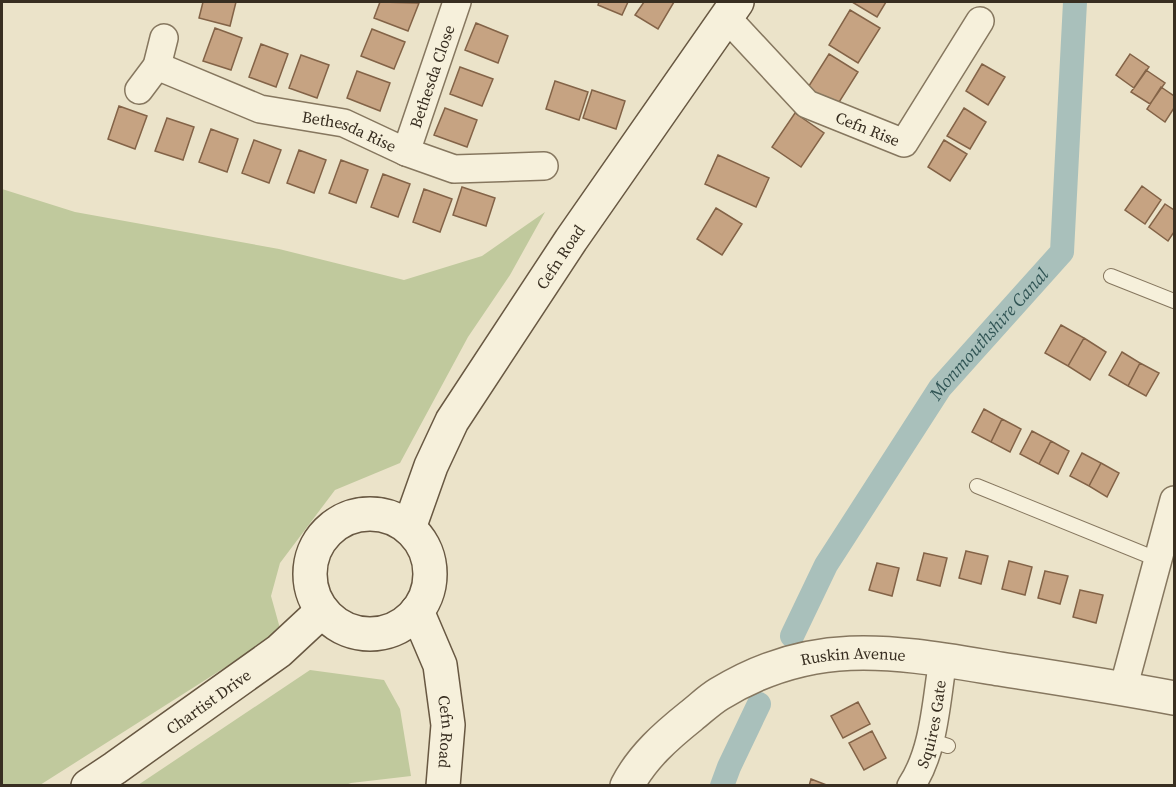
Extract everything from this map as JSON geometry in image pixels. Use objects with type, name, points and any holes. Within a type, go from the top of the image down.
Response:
[{"type":"main road","name":"Cefn Road","points":[[409,528],[431,466],[452,421],[571,240],[732,10]]},
{"type":"main road","points":[[370,513],[389,516],[409,528],[418,537],[427,554],[430,572],[427,591],[417,611],[406,622],[386,632],[360,633],[339,626],[322,611],[311,590],[310,560],[323,534],[340,520],[370,513]]},
{"type":"main road","name":"Chartist Drive","points":[[88,786],[279,651],[322,611]]},
{"type":"main road","name":"Cefn Road","points":[[417,611],[440,665],[448,725],[443,786]]},
{"type":"main road","name":"Ruskin Avenue","points":[[627,786],[661,740],[718,694],[759,672],[796,660],[848,652],[891,653],[1124,688],[1174,698]]},
{"type":"street","name":"Bethesda Close","points":[[406,152],[457,2]]},
{"type":"street","name":"Cefn Rise","points":[[732,10],[807,104],[904,143],[980,21]]},
{"type":"street","points":[[139,90],[157,66],[164,38]]},
{"type":"street","name":"Bethesda Rise","points":[[157,66],[260,109],[344,123],[406,152],[454,169],[544,166]]},
{"type":"street","points":[[1124,688],[1174,500]]},
{"type":"street","name":"Squires Gate","points":[[912,786],[939,743],[943,660]]},
{"type":"lane","points":[[1111,276],[1174,301]]},
{"type":"lane","points":[[977,486],[1159,560]]},
{"type":"green space","points":[[2,189],[75,212],[279,249],[404,280],[482,256],[545,212],[510,275],[468,337],[400,463],[335,490],[280,563],[271,596],[281,632],[40,785],[2,785]]},
{"type":"green space","points":[[310,670],[384,680],[400,709],[411,776],[351,783],[343,786],[138,785]]},
{"type":"building","points":[[203,2],[236,2],[230,26],[199,18]]},
{"type":"building","points":[[380,2],[419,3],[408,31],[374,18]]},
{"type":"building","points":[[599,2],[628,2],[622,15],[598,5]]},
{"type":"building","points":[[644,2],[674,2],[658,29],[635,15]]},
{"type":"building","points":[[852,2],[886,2],[877,17]]},
{"type":"building","points":[[850,10],[880,28],[858,63],[829,45]]},
{"type":"building","points":[[476,23],[508,36],[498,63],[465,50]]},
{"type":"building","points":[[215,28],[242,38],[231,70],[203,61]]},
{"type":"building","points":[[372,29],[405,42],[394,69],[361,56]]},
{"type":"building","points":[[261,44],[288,54],[276,87],[249,77]]},
{"type":"building","points":[[829,54],[858,72],[836,107],[807,89]]},
{"type":"building","points":[[1130,54],[1149,67],[1134,88],[1116,75]]},
{"type":"building","points":[[301,55],[329,65],[317,98],[289,88]]},
{"type":"building","points":[[982,64],[1005,77],[988,105],[966,91]]},
{"type":"building","points":[[460,67],[493,79],[482,106],[450,94]]},
{"type":"building","points":[[1146,70],[1165,83],[1150,104],[1131,92]]},
{"type":"building","points":[[357,71],[390,83],[380,111],[347,98]]},
{"type":"building","points":[[555,81],[588,92],[579,120],[546,109]]},
{"type":"building","points":[[1161,87],[1174,96],[1174,108],[1165,122],[1147,109]]},
{"type":"building","points":[[592,90],[625,101],[616,129],[583,118]]},
{"type":"building","points":[[119,106],[147,116],[135,149],[108,139]]},
{"type":"building","points":[[445,108],[477,120],[467,147],[434,135]]},
{"type":"building","points":[[964,108],[986,122],[970,149],[947,136]]},
{"type":"building","points":[[795,113],[824,133],[801,167],[772,147]]},
{"type":"building","points":[[167,118],[194,127],[183,160],[155,151]]},
{"type":"building","points":[[211,129],[238,139],[227,172],[199,162]]},
{"type":"building","points":[[254,140],[281,150],[269,183],[242,173]]},
{"type":"building","points":[[944,140],[967,154],[950,181],[928,167]]},
{"type":"building","points":[[299,150],[326,160],[314,193],[287,183]]},
{"type":"building","points":[[718,155],[769,178],[756,207],[705,184]]},
{"type":"building","points":[[341,160],[368,170],[356,203],[329,193]]},
{"type":"building","points":[[383,174],[410,184],[398,217],[371,207]]},
{"type":"building","points":[[1142,186],[1161,200],[1145,224],[1125,210]]},
{"type":"building","points":[[462,187],[495,198],[486,226],[453,215]]},
{"type":"building","points":[[424,189],[452,199],[440,232],[413,222]]},
{"type":"building","points":[[1165,204],[1174,210],[1174,232],[1168,241],[1149,227]]},
{"type":"building","points":[[716,208],[742,224],[722,255],[697,239]]},
{"type":"building","points":[[1061,325],[1084,338],[1068,366],[1045,353]]},
{"type":"building","points":[[1084,338],[1106,352],[1090,380],[1068,366]]},
{"type":"building","points":[[1122,352],[1140,363],[1128,386],[1109,375]]},
{"type":"building","points":[[1140,363],[1159,373],[1146,396],[1128,386]]},
{"type":"building","points":[[984,409],[1002,419],[991,442],[972,432]]},
{"type":"building","points":[[1002,419],[1021,429],[1010,452],[991,442]]},
{"type":"building","points":[[1032,431],[1051,441],[1039,464],[1020,454]]},
{"type":"building","points":[[1051,441],[1069,451],[1058,474],[1039,464]]},
{"type":"building","points":[[1082,453],[1101,463],[1089,486],[1070,476]]},
{"type":"building","points":[[1101,463],[1119,473],[1107,497],[1089,486]]},
{"type":"building","points":[[966,551],[988,556],[981,584],[959,578]]},
{"type":"building","points":[[924,553],[947,558],[940,586],[917,580]]},
{"type":"building","points":[[1009,561],[1032,567],[1025,595],[1002,589]]},
{"type":"building","points":[[877,563],[899,568],[892,596],[869,590]]},
{"type":"building","points":[[1045,571],[1068,576],[1060,604],[1038,598]]},
{"type":"building","points":[[1080,590],[1103,595],[1096,623],[1073,617]]},
{"type":"building","points":[[858,702],[870,724],[843,738],[831,716]]},
{"type":"building","points":[[872,731],[886,758],[864,770],[849,743]]},
{"type":"building","points":[[811,779],[829,786],[809,786]]},
{"type":"waterway","name":"Monmouthshire Canal","points":[[792,636],[826,565],[940,388],[1062,252],[1075,2]]},
{"type":"waterway","name":"Monmouthshire Canal","points":[[722,786],[759,704]]}]
